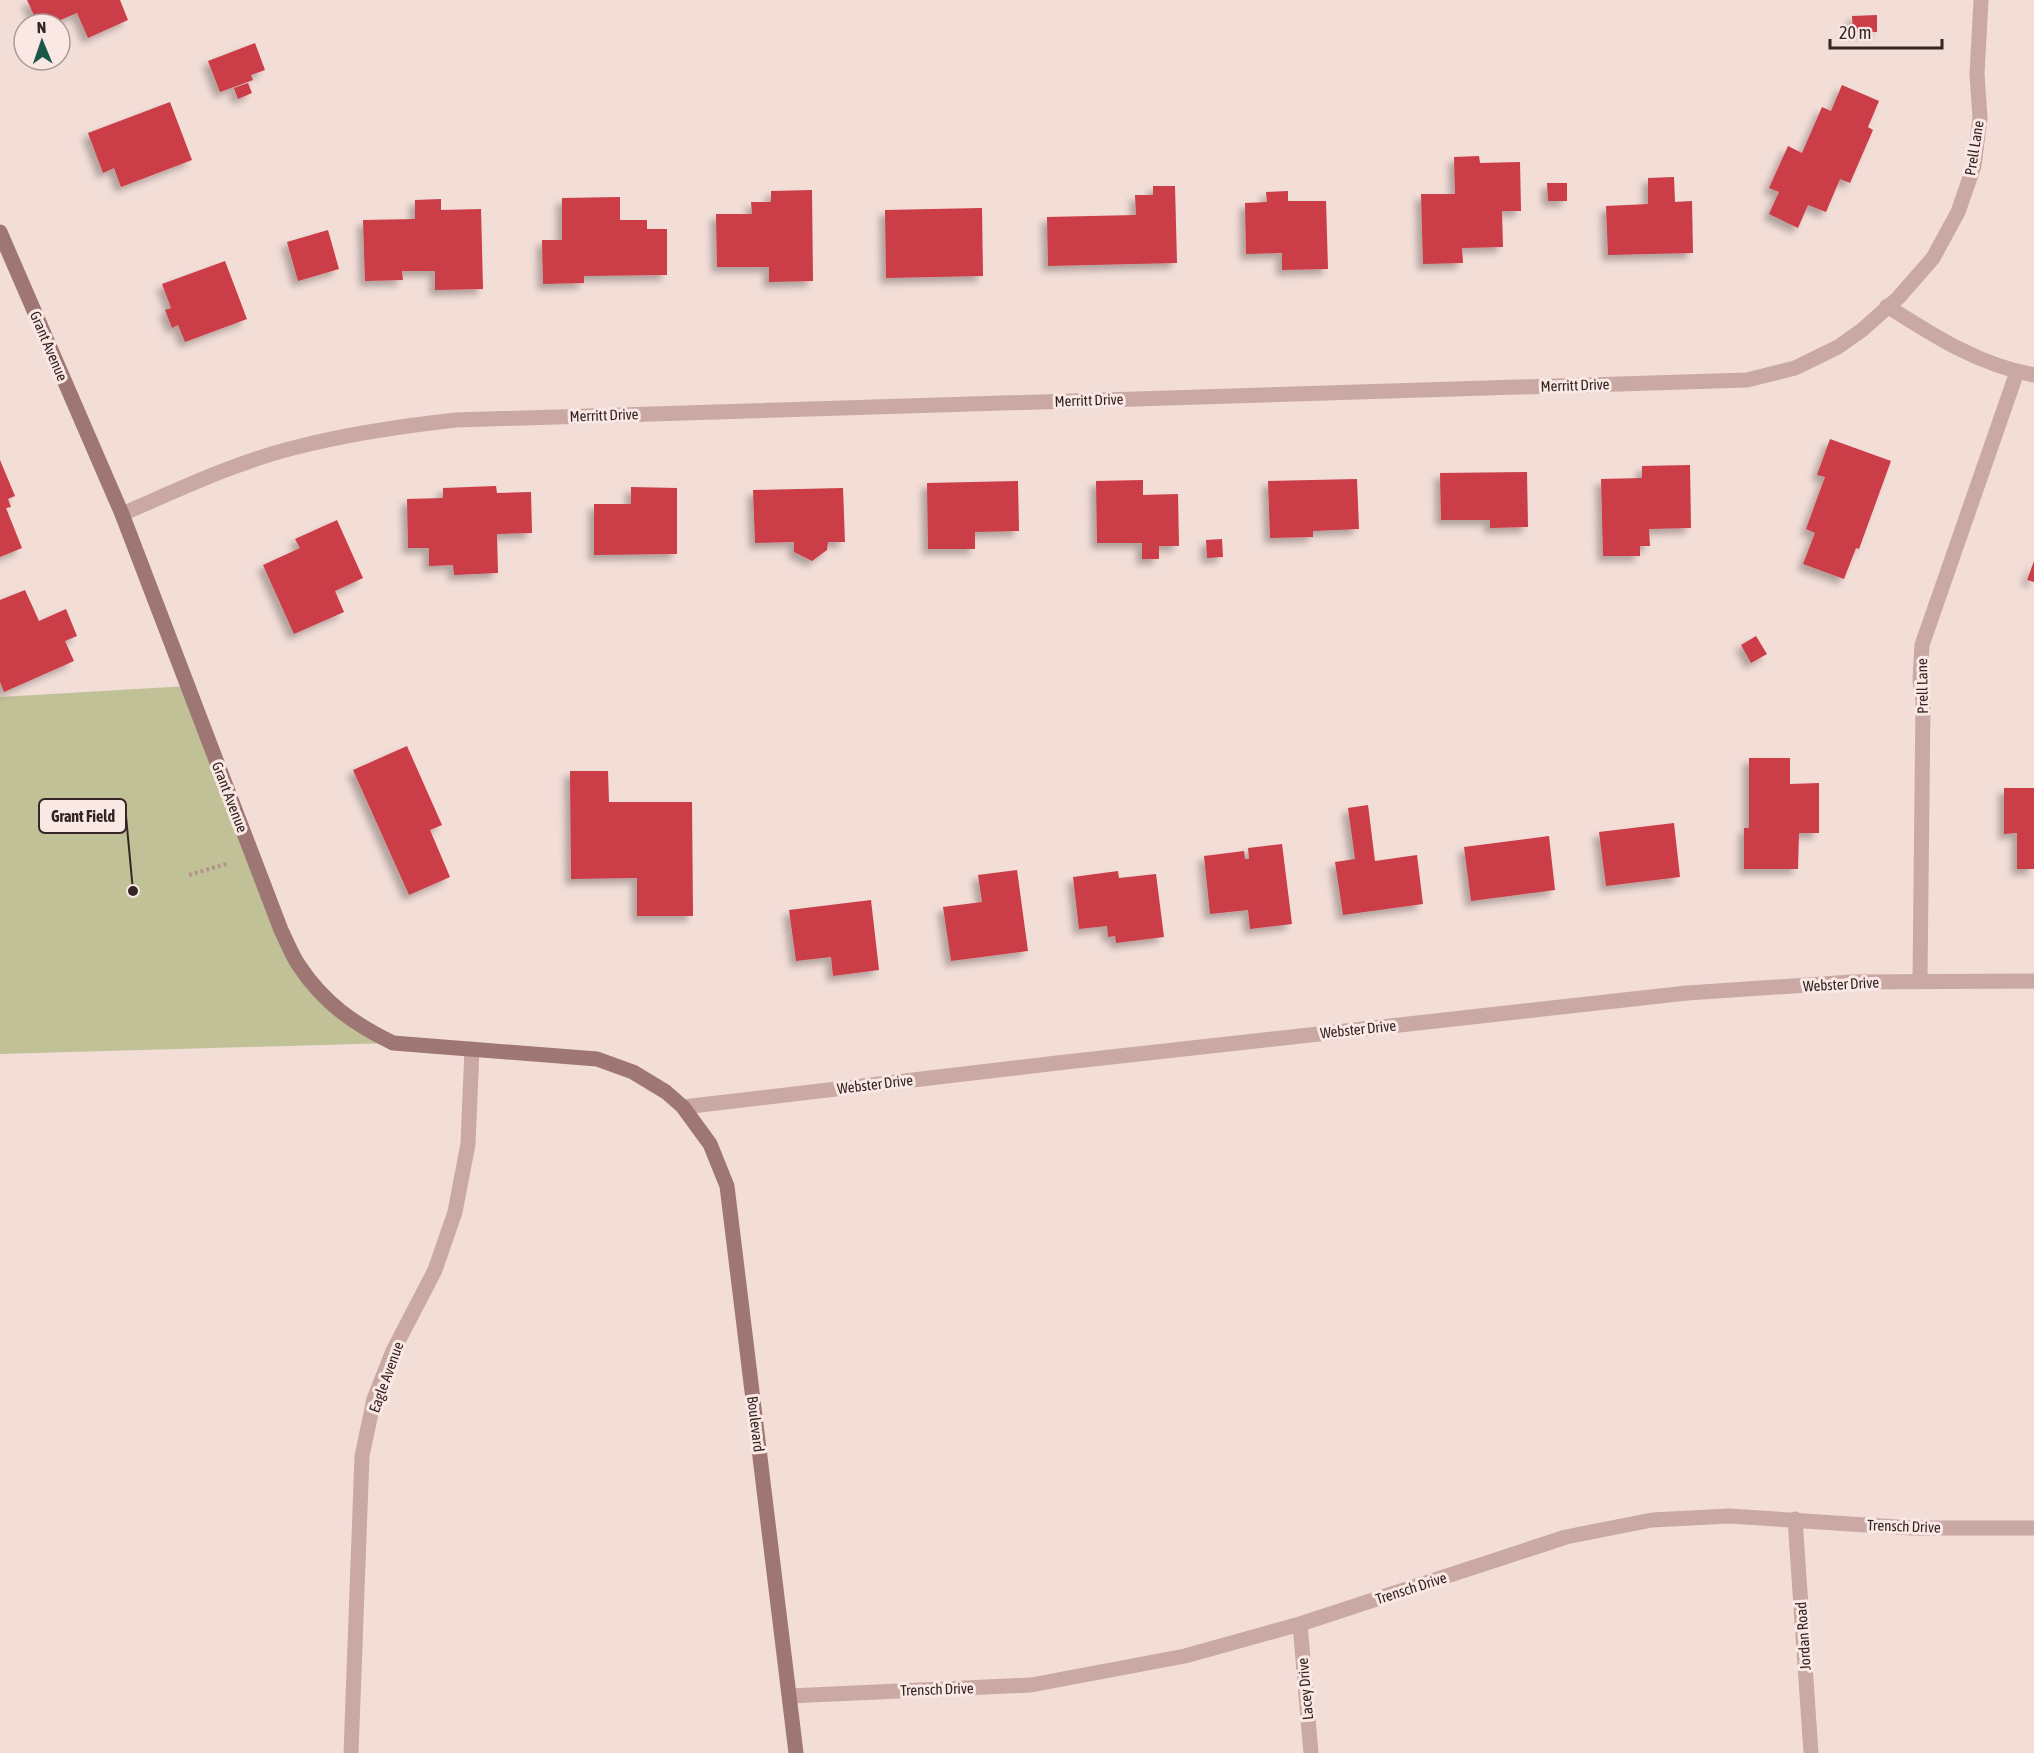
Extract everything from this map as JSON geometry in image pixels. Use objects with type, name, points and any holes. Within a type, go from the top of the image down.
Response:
[{"type":"street","name":"Prell Lane","points":[[1887,306],[1898,298],[1933,258],[1958,212],[1974,166],[1980,118],[1977,74],[1981,0]]},
{"type":"street","name":"Grant Avenue","points":[[0,232],[123,514],[250,851],[281,930],[299,967],[327,1001],[363,1028],[393,1043],[597,1059],[633,1072],[666,1092],[683,1107]]},
{"type":"street","points":[[1887,306],[1942,341],[1998,366],[2034,375]]},
{"type":"street","name":"Merritt Drive","points":[[123,514],[205,477],[292,448],[381,429],[456,420],[1747,380],[1795,368],[1838,347],[1862,330],[1887,306]]},
{"type":"street","name":"Prell Lane","points":[[1920,981],[1922,645],[2018,372]]},
{"type":"street","name":"Webster Drive","points":[[683,1107],[1057,1062],[1676,994],[1851,982],[2034,981]]},
{"type":"street","name":"Eagle Avenue","points":[[351,1753],[362,1456],[374,1400],[393,1351],[435,1270],[455,1212],[468,1144],[472,1049]]},
{"type":"street","name":"Boulevard","points":[[683,1107],[711,1144],[727,1186],[796,1753]]},
{"type":"street","name":"Trensch Drive","points":[[790,1695],[1031,1685],[1185,1656],[1300,1624],[1566,1537],[1652,1520],[1729,1516],[1912,1528],[2034,1528]]},
{"type":"street","name":"Jordan Road","points":[[1795,1520],[1811,1753]]},
{"type":"street","name":"Lacey Drive","points":[[1300,1624],[1311,1753]]},
{"type":"path","points":[[189,875],[226,864],[250,851]]},
{"type":"green space","points":[[188,686],[281,930],[327,1001],[393,1043],[0,1054],[0,697]]},
{"type":"building","points":[[27,0],[120,0],[128,20],[88,38],[77,13],[72,15],[72,12],[32,12]]},
{"type":"building","points":[[1877,15],[1877,32],[1853,32],[1852,16]]},
{"type":"building","points":[[255,43],[265,70],[251,75],[253,80],[220,92],[208,61]]},
{"type":"building","points":[[248,83],[252,93],[238,99],[234,88]]},
{"type":"building","points":[[1842,85],[1879,101],[1868,127],[1873,130],[1850,183],[1840,179],[1826,212],[1808,205],[1798,228],[1769,214],[1779,192],[1769,188],[1788,146],[1802,153],[1822,107],[1831,111]]},
{"type":"building","points":[[170,102],[192,160],[121,187],[114,168],[103,173],[88,133]]},
{"type":"building","points":[[1479,156],[1480,163],[1520,162],[1521,211],[1502,211],[1503,247],[1462,248],[1463,263],[1423,264],[1421,194],[1455,194],[1454,157]]},
{"type":"building","points":[[1674,177],[1675,202],[1692,201],[1693,253],[1608,255],[1606,206],[1648,204],[1648,178]]},
{"type":"building","points":[[1547,183],[1567,183],[1567,201],[1548,201]]},
{"type":"building","points":[[1153,186],[1175,186],[1177,263],[1048,266],[1047,217],[1136,215],[1135,195],[1153,195]]},
{"type":"building","points":[[812,190],[813,281],[769,282],[769,267],[717,267],[716,214],[752,214],[751,202],[771,202],[771,191]]},
{"type":"building","points":[[1288,191],[1288,201],[1326,201],[1328,269],[1282,270],[1282,253],[1246,254],[1245,203],[1267,202],[1266,192]]},
{"type":"building","points":[[620,197],[620,220],[647,220],[647,229],[667,229],[667,275],[584,276],[584,283],[543,284],[542,240],[562,240],[562,198]]},
{"type":"building","points":[[441,199],[441,210],[481,209],[483,289],[435,290],[435,271],[402,271],[403,280],[365,281],[363,220],[415,219],[415,200]]},
{"type":"building","points":[[982,208],[983,276],[886,278],[885,210]]},
{"type":"building","points":[[328,230],[339,269],[298,281],[287,242]]},
{"type":"building","points":[[225,261],[247,319],[185,342],[178,325],[172,328],[165,310],[171,308],[162,284]]},
{"type":"building","points":[[1830,439],[1891,461],[1859,549],[1856,548],[1844,579],[1803,564],[1815,533],[1806,529],[1825,477],[1817,475]]},
{"type":"building","points":[[0,460],[15,496],[8,499],[11,507],[6,508],[22,548],[0,557]]},
{"type":"building","points":[[1690,465],[1691,528],[1649,529],[1650,546],[1640,546],[1640,556],[1603,556],[1601,479],[1642,478],[1642,466]]},
{"type":"building","points":[[1527,472],[1528,527],[1490,528],[1490,520],[1441,520],[1440,473]]},
{"type":"building","points":[[1357,479],[1359,529],[1313,531],[1313,537],[1270,538],[1268,481]]},
{"type":"building","points":[[1143,480],[1143,495],[1178,494],[1179,546],[1159,546],[1159,559],[1142,559],[1142,543],[1097,543],[1096,481]]},
{"type":"building","points":[[1018,481],[1019,531],[975,532],[975,549],[928,549],[927,483]]},
{"type":"building","points":[[496,486],[497,493],[531,492],[532,533],[497,534],[498,573],[454,575],[453,565],[429,566],[429,548],[408,548],[407,499],[443,498],[443,488]]},
{"type":"building","points":[[631,487],[677,488],[677,554],[594,555],[594,504],[631,504]]},
{"type":"building","points":[[843,488],[845,542],[828,542],[827,550],[812,561],[794,552],[794,542],[755,543],[753,490]]},
{"type":"building","points":[[337,520],[363,578],[335,591],[344,612],[294,634],[263,565],[300,548],[295,539]]},
{"type":"building","points":[[1222,539],[1223,557],[1207,558],[1206,540]]},
{"type":"building","points":[[2034,561],[2034,582],[2027,580]]},
{"type":"building","points":[[25,590],[39,621],[66,609],[77,636],[65,641],[74,661],[4,692],[0,682],[0,600]]},
{"type":"building","points":[[1756,636],[1767,654],[1751,663],[1741,645]]},
{"type":"building","points":[[407,746],[442,825],[430,830],[450,877],[409,895],[353,770]]},
{"type":"building","points":[[1749,758],[1790,758],[1790,784],[1819,783],[1819,833],[1799,833],[1798,869],[1744,869],[1744,828],[1749,828]]},
{"type":"building","points":[[570,771],[608,771],[609,802],[692,802],[693,916],[637,916],[637,878],[571,879]]},
{"type":"building","points":[[2004,788],[2034,788],[2034,869],[2017,869],[2017,833],[2004,834]]},
{"type":"building","points":[[1368,805],[1375,861],[1417,855],[1423,904],[1343,915],[1335,862],[1355,859],[1348,808]]},
{"type":"building","points":[[1674,823],[1680,877],[1606,886],[1599,832]]},
{"type":"building","points":[[1549,836],[1555,890],[1471,901],[1464,847]]},
{"type":"building","points":[[1282,844],[1292,924],[1250,929],[1248,910],[1210,914],[1204,856],[1244,851],[1245,859],[1249,859],[1248,848]]},
{"type":"building","points":[[1017,870],[1028,951],[951,961],[943,907],[982,902],[978,875]]},
{"type":"building","points":[[1118,871],[1119,878],[1156,874],[1164,937],[1116,943],[1115,936],[1108,937],[1107,926],[1079,929],[1073,877]]},
{"type":"building","points":[[871,900],[879,970],[833,976],[831,957],[796,961],[789,910]]},
{"type":"place","name":"Grant Field","points":[[133,891]]}]
